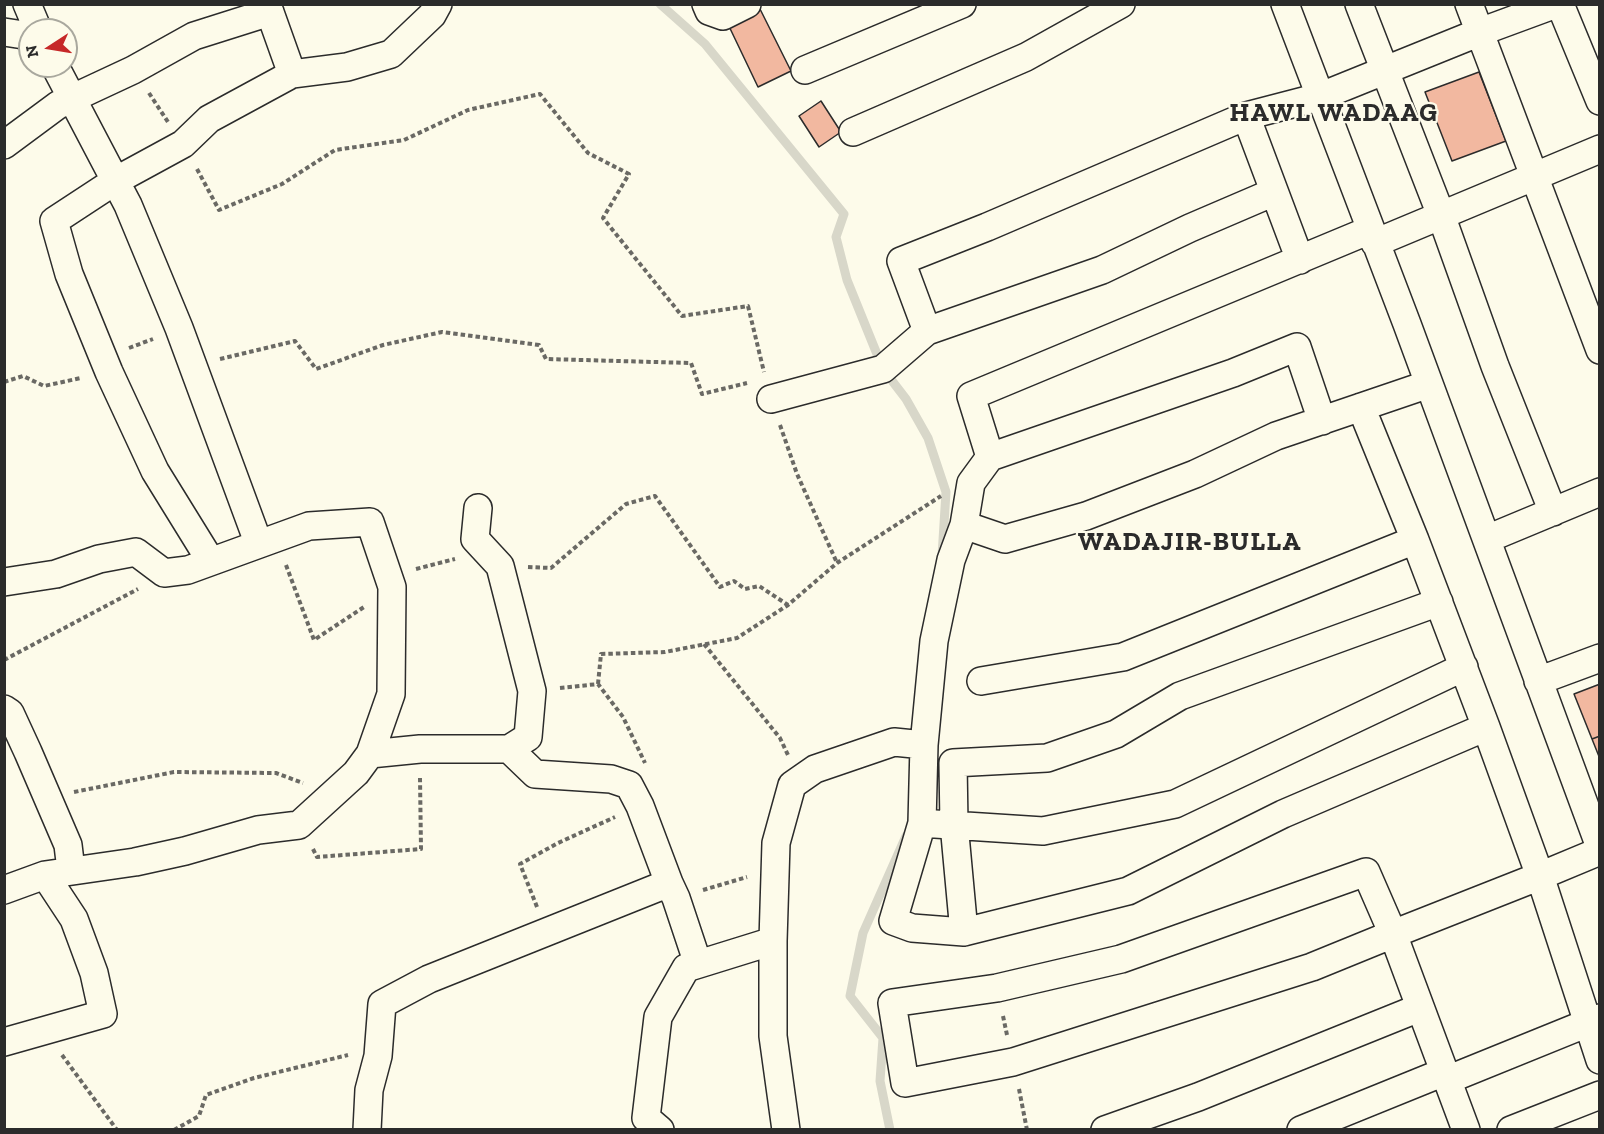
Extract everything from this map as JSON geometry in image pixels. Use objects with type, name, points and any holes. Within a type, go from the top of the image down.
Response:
[{"type":"street","points":[[27,4],[33,18]]},
{"type":"street","points":[[210,560],[155,471],[109,372],[69,274],[54,221],[115,181],[183,144],[209,119],[292,74],[347,67],[391,54],[432,15],[438,4]]},
{"type":"street","points":[[706,4],[710,11],[723,16],[747,4]]},
{"type":"street","points":[[805,70],[962,4]]},
{"type":"street","points":[[853,132],[1026,57],[1121,4]]},
{"type":"street","points":[[1285,4],[1487,539],[1599,847]]},
{"type":"street","points":[[1359,4],[1441,215],[1495,366],[1554,512]]},
{"type":"street","points":[[1469,4],[1536,176],[1594,313],[1599,350]]},
{"type":"street","points":[[927,331],[901,261],[987,227],[1245,116],[1319,97],[1480,32],[1558,4],[1599,100]]},
{"type":"street","points":[[4,145],[58,105],[133,70],[194,36],[268,8],[292,74]]},
{"type":"street","points":[[61,78],[128,205],[193,366],[258,542]]},
{"type":"street","points":[[1245,116],[1300,260]]},
{"type":"street","points":[[990,457],[971,396],[1300,260],[1441,215],[1599,149]]},
{"type":"street","points":[[768,389],[883,369],[927,331],[1102,270],[1190,228],[1274,192]]},
{"type":"street","points":[[1322,421],[1297,347],[1233,373],[990,457],[971,483],[964,525],[951,560],[934,641],[924,745],[922,823],[893,921],[912,928],[964,932],[1128,891],[1283,814],[1486,727]]},
{"type":"street","points":[[964,525],[1005,539],[1086,516],[1195,474],[1276,436],[1429,384]]},
{"type":"street","points":[[1361,408],[1416,540],[1594,1020],[1599,1060]]},
{"type":"street","points":[[1487,539],[1599,492]]},
{"type":"street","points":[[370,754],[420,748],[508,749],[528,737],[532,691],[500,566],[475,539],[478,508]]},
{"type":"street","points":[[4,582],[56,574],[99,559],[136,552],[164,573],[188,570],[258,542],[309,526],[370,522],[392,587],[391,694],[370,754],[328,801],[299,825],[258,830],[155,858],[45,875],[4,890]]},
{"type":"street","points":[[981,681],[1123,657],[1416,540]]},
{"type":"street","points":[[964,932],[954,824],[953,763],[1047,758],[1116,734],[1180,696],[1439,602]]},
{"type":"street","points":[[1538,681],[1599,658]]},
{"type":"street","points":[[922,823],[1043,831],[1174,804],[1464,667]]},
{"type":"street","points":[[4,709],[10,713],[68,844],[71,870]]},
{"type":"street","points":[[786,1130],[773,1036],[773,941],[776,843],[792,785],[815,769],[894,742],[924,745]]},
{"type":"street","points":[[508,749],[536,774],[611,779],[634,795],[698,964]]},
{"type":"street","points":[[1466,1130],[1393,934],[1366,872],[1121,959],[997,988],[892,1003],[905,1083],[1013,1062],[1312,967],[1393,934],[1599,852]]},
{"type":"street","points":[[4,1042],[103,1014],[94,973],[74,919],[45,875]]},
{"type":"street","points":[[367,1130],[369,1090],[379,1049],[382,1005],[429,979],[547,931],[672,891]]},
{"type":"street","points":[[660,1130],[646,1118],[658,1017],[686,968],[773,941]]},
{"type":"street","points":[[1105,1130],[1198,1097],[1419,1008]]},
{"type":"street","points":[[1301,1130],[1594,1020]]},
{"type":"street","points":[[1511,1130],[1599,1095]]},
{"type":"path","points":[[133,70],[183,144],[219,210],[282,184],[335,150],[404,140],[468,110],[540,94],[588,153],[629,174],[603,218],[681,316],[748,306],[768,389],[797,474],[837,563]]},
{"type":"path","points":[[193,366],[295,341],[316,369],[383,345],[442,332],[538,345],[546,359],[691,363],[702,394],[768,389]]},
{"type":"path","points":[[547,931],[520,864],[634,795],[649,776],[643,757],[623,717],[598,684],[601,654],[665,652],[737,638],[788,605],[837,563],[946,492],[971,483]]},
{"type":"path","points":[[4,660],[46,641],[164,573]]},
{"type":"path","points":[[704,644],[780,738],[800,780]]},
{"type":"path","points":[[532,691],[598,684]]},
{"type":"path","points":[[299,825],[317,857],[421,849],[420,748]]},
{"type":"path","points":[[48,797],[174,772],[243,772],[276,773],[303,783],[328,801]]},
{"type":"path","points":[[672,891],[775,868]]},
{"type":"path","points":[[997,988],[1027,1130]]},
{"type":"path","points":[[48,1030],[60,1052],[117,1130]]},
{"type":"path","points":[[174,1130],[199,1116],[206,1095],[254,1078],[326,1059],[379,1049]]},
{"type":"building","points":[[758,5],[791,71],[758,87],[726,20]]},
{"type":"building","points":[[1479,72],[1506,141],[1452,161],[1425,92]]},
{"type":"building","points":[[821,101],[841,132],[819,147],[799,116]]},
{"type":"building","points":[[1600,684],[1600,736],[1592,739],[1574,694]]},
{"type":"building","points":[[1600,736],[1600,759],[1592,739]]},
{"type":"waterway","points":[[660,4],[705,44],[844,214],[836,237],[847,280],[883,369],[906,399],[928,438],[946,492],[942,556]]},
{"type":"waterway","points":[[890,1130],[880,1081],[883,1038],[850,996],[863,933],[906,836]]},
{"type":"district","name":"HAWL WADAAG","points":[[1334,114]]},
{"type":"district","name":"WADAJIR-BULLA","points":[[1190,543]]}]
